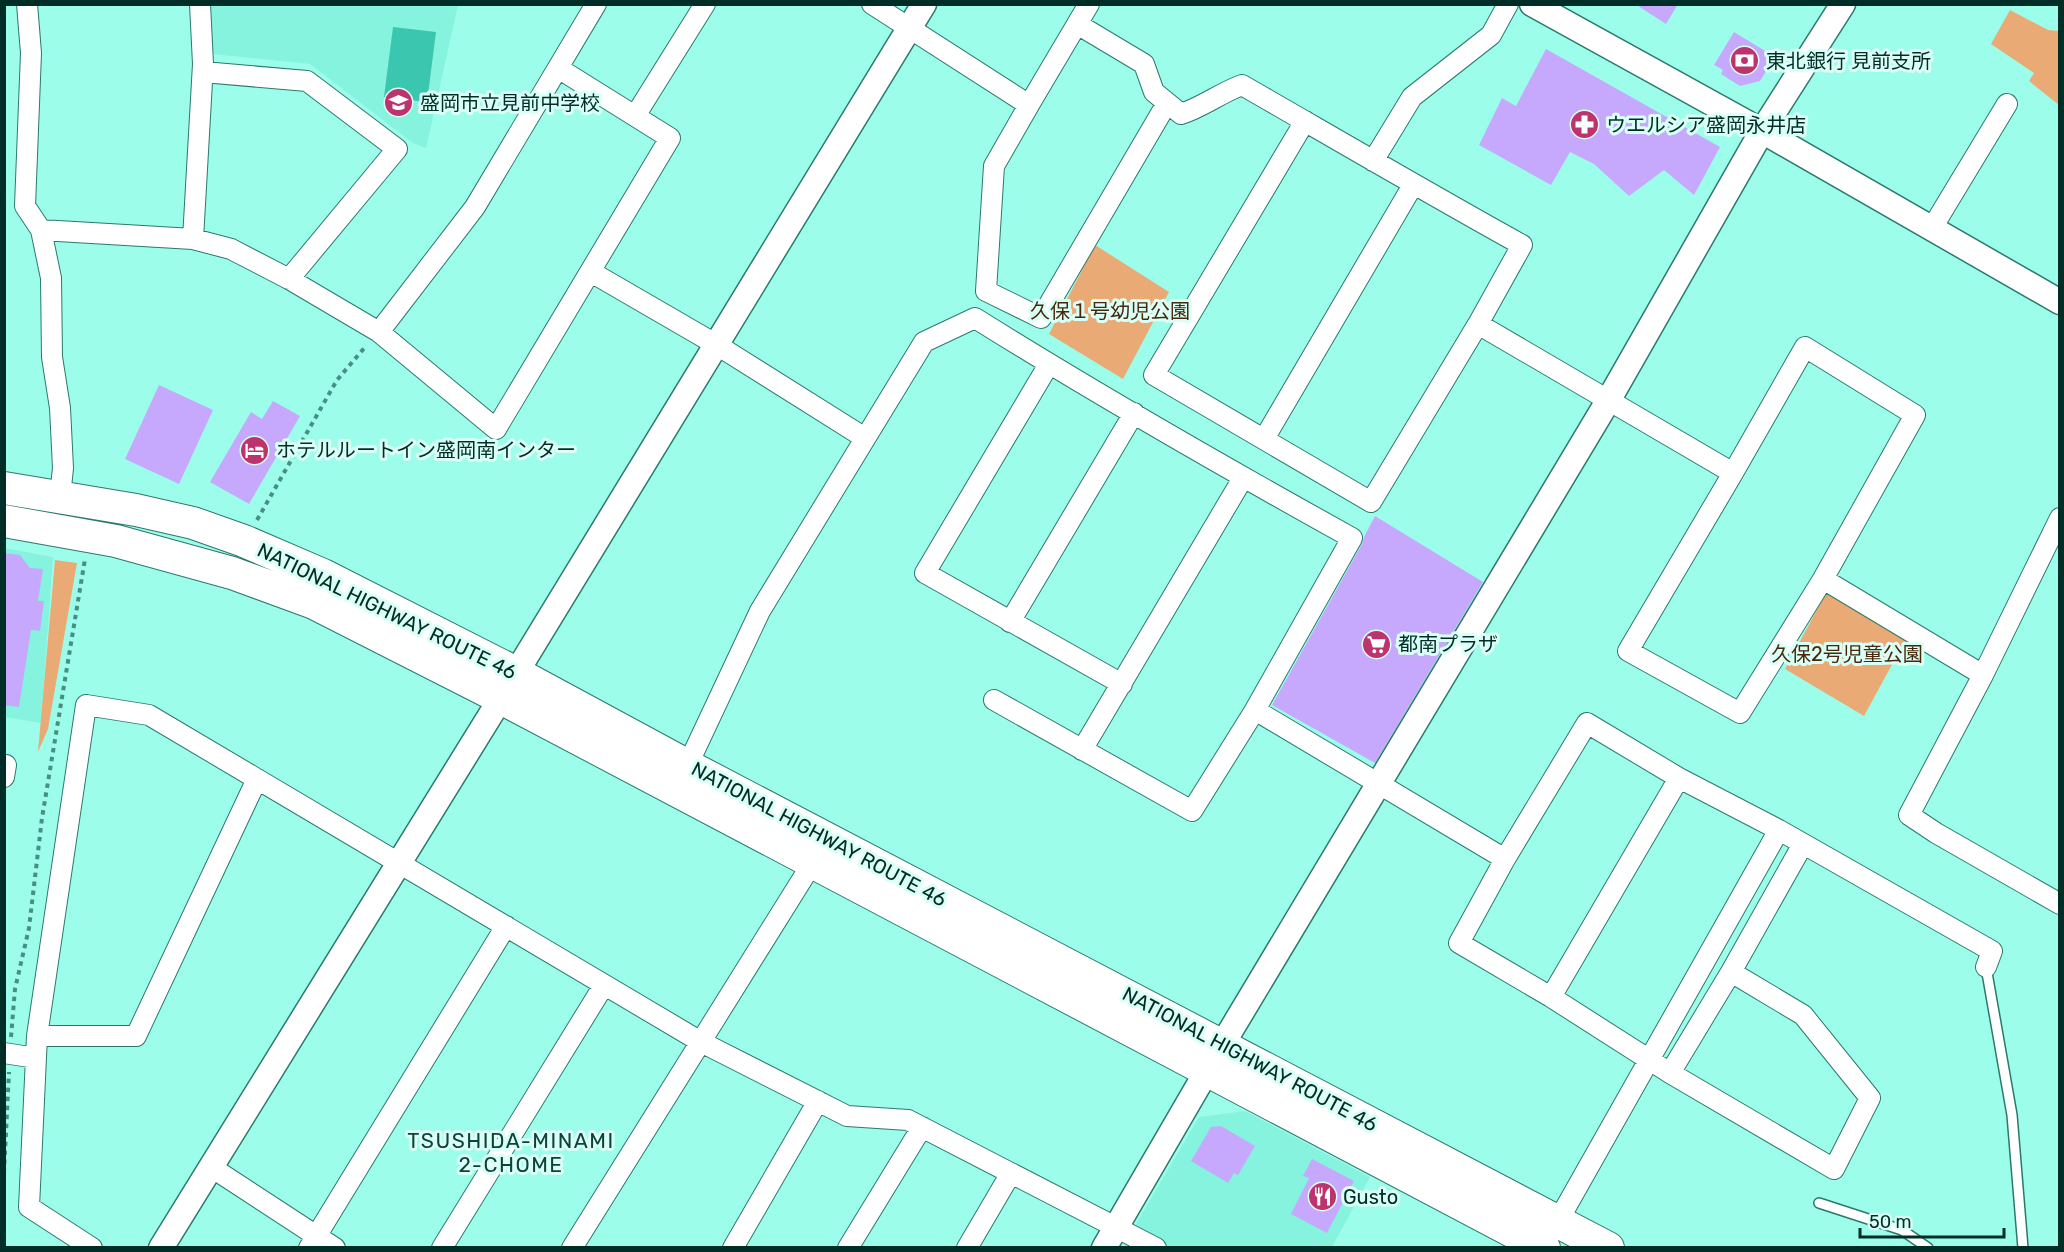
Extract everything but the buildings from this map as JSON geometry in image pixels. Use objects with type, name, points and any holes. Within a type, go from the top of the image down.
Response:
[{"type":"highway","name":"NATIONAL HIGHWAY ROUTE 46","points":[[4,488],[136,510],[193,524],[244,541],[323,575],[508,686],[1215,1058],[1544,1248]]},
{"type":"highway","name":"NATIONAL HIGHWAY ROUTE 46","points":[[4,521],[116,541],[232,573],[314,603],[508,686]]},
{"type":"highway","name":"NATIONAL HIGHWAY ROUTE 46","points":[[681,778],[813,862],[1215,1058],[1558,1221],[1608,1248]]},
{"type":"street","points":[[27,4],[31,53],[25,206],[41,230],[51,278],[52,357],[60,408],[63,468],[60,497]]},
{"type":"street","points":[[193,239],[203,72],[200,4]]},
{"type":"street","points":[[379,332],[475,207],[596,4]]},
{"type":"street","points":[[636,116],[705,4]]},
{"type":"street","points":[[872,4],[1029,105]]},
{"type":"street","points":[[161,1248],[508,686],[924,4]]},
{"type":"street","points":[[1089,4],[994,166],[986,291],[1041,318],[1167,103]]},
{"type":"street","points":[[1373,161],[1412,97],[1491,35],[1508,4]]},
{"type":"street","points":[[1532,4],[1762,131],[2060,302]]},
{"type":"street","points":[[1104,1248],[1608,401],[1762,131],[1843,4]]},
{"type":"street","points":[[1077,24],[1144,64],[1154,92],[1181,114],[1197,109],[1228,90],[1242,85],[1305,121],[1413,185],[1522,245],[1478,324],[1371,502],[1154,375],[1305,121]]},
{"type":"street","points":[[41,230],[193,239],[231,249],[290,279],[379,332],[496,429],[670,138],[558,68]]},
{"type":"street","points":[[203,72],[307,81],[397,149],[290,279]]},
{"type":"street","points":[[1932,228],[2007,104]]},
{"type":"street","points":[[1264,439],[1413,185]]},
{"type":"street","points":[[591,272],[717,345],[865,438]]},
{"type":"street","points":[[681,778],[760,610],[924,342],[975,318],[1243,478],[1352,538],[1255,710],[1192,811],[994,700]]},
{"type":"street","points":[[1478,324],[1733,473]]},
{"type":"street","points":[[1805,347],[1915,415],[1823,579],[1740,713],[1628,651],[1805,347]]},
{"type":"street","points":[[1049,364],[925,573],[1122,684]]},
{"type":"street","points":[[1010,622],[1134,413]]},
{"type":"street","points":[[1082,750],[1243,478]]},
{"type":"street","points":[[2060,518],[1983,675],[1910,815],[1936,833],[2060,904]]},
{"type":"street","points":[[1823,579],[1983,675]]},
{"type":"street","points":[[92,1248],[29,1207],[37,1035],[86,705],[149,715],[701,1042],[847,1116],[908,1120],[1156,1248]]},
{"type":"street","points":[[1255,710],[1505,859]]},
{"type":"street","points":[[1731,972],[1803,1015],[1870,1098],[1834,1169],[1670,1073],[1551,997],[1459,943],[1505,859],[1587,723],[1678,778],[1779,830],[1992,951],[1986,967]]},
{"type":"street","points":[[4,765],[6,765],[4,777]]},
{"type":"street","points":[[1551,997],[1678,778]]},
{"type":"street","points":[[37,1035],[136,1036],[257,779]]},
{"type":"street","points":[[1558,1221],[1779,830]]},
{"type":"street","points":[[1670,1073],[1731,972],[1803,844]]},
{"type":"street","points":[[572,1248],[813,862]]},
{"type":"street","points":[[312,1241],[506,926]]},
{"type":"street","points":[[442,1248],[604,985]]},
{"type":"street","points":[[7,1053],[36,1058]]},
{"type":"street","points":[[733,1248],[818,1101]]},
{"type":"street","points":[[848,1248],[922,1127]]},
{"type":"street","points":[[211,1167],[312,1241],[335,1248]]},
{"type":"street","points":[[967,1248],[1011,1173]]},
{"type":"lane","points":[[1986,967],[2012,1115],[2023,1248]]},
{"type":"lane","points":[[1819,1203],[1902,1230],[1928,1248]]},
{"type":"path","points":[[248,525],[256,521],[337,380],[379,332]]},
{"type":"path","points":[[4,1173],[7,1053],[15,989],[29,928],[42,818],[85,557]]},
{"type":"shaded area","name":"盛岡市立見前中学校","points":[[210,5],[458,5],[426,148],[413,143],[310,64],[212,54]]},
{"type":"shaded area","points":[[393,27],[436,32],[427,102],[384,97]]},
{"type":"shaded area","points":[[4,548],[53,557],[41,723],[5,717]]},
{"type":"shaded area","points":[[1245,1111],[1370,1177],[1332,1247],[1156,1247],[1130,1234],[1199,1117]]},
{"type":"green space","points":[[2010,10],[2048,30],[2059,31],[2059,105],[2029,81],[2034,73],[1991,44]]},
{"type":"green space","name":"久保１号幼児公園","points":[[1095,245],[1169,292],[1123,379],[1049,334]]},
{"type":"green space","points":[[55,560],[77,563],[48,729],[38,752]]},
{"type":"green space","name":"久保2号児童公園","points":[[1827,591],[1906,639],[1864,716],[1785,669]]},
{"type":"place","name":"東北銀行 見前支所","points":[[1745,61]]},
{"type":"place","name":"盛岡市立見前中学校","points":[[399,103]]},
{"type":"place","name":"ウエルシア盛岡永井店","points":[[1585,125]]},
{"type":"place","name":"ホテルルートイン盛岡南インター","points":[[255,450]]},
{"type":"place","name":"都南プラザ","points":[[1377,644]]},
{"type":"place","name":"Gusto","points":[[1322,1197]]},
{"type":"district","name":"TSUSHIDA-MINAMI 2-CHOME","points":[[511,1153]]}]
